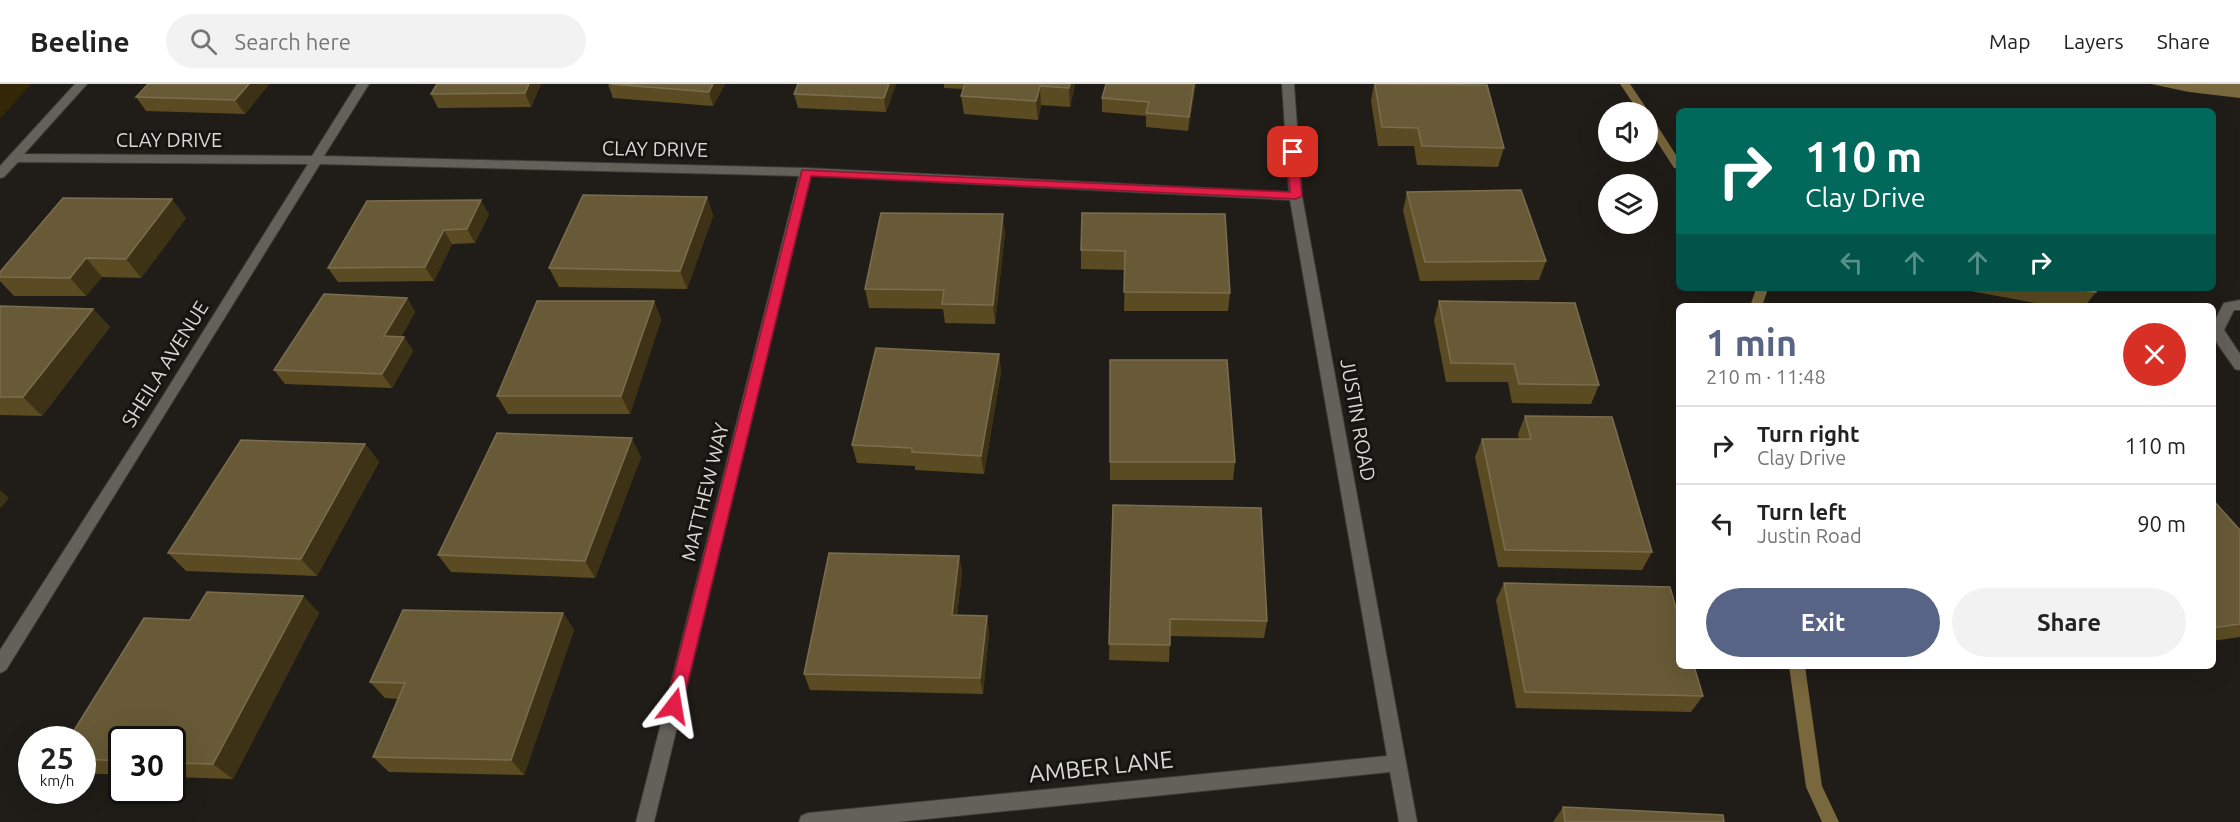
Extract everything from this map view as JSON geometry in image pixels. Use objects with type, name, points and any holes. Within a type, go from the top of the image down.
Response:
[{"type":"street","points":[[0,174],[81,84]]},
{"type":"street","name":"SHEILA AVENUE","points":[[0,664],[151,427],[363,84]]},
{"type":"street","name":"JUSTIN ROAD","points":[[1288,84],[1296,196],[1408,822]]},
{"type":"street","name":"CLAY DRIVE","points":[[14,158],[315,160],[806,172],[1296,196]]},
{"type":"street","name":"MATTHEW WAY","points":[[645,822],[806,172]]},
{"type":"street","points":[[2240,305],[2229,306],[2217,330],[2240,365]]},
{"type":"street","name":"AMBER LANE","points":[[808,822],[1399,763]]},
{"type":"shaded area","points":[[0,84],[31,84],[0,119]]},
{"type":"shaded area","points":[[2151,84],[2240,84],[2240,98],[2189,92]]},
{"type":"building","points":[[148,84],[249,84],[235,100],[136,97]]},
{"type":"building","points":[[437,84],[529,84],[525,93],[431,94]]},
{"type":"building","points":[[611,84],[713,84],[709,92]]},
{"type":"building","points":[[798,84],[889,84],[884,98],[794,94]]},
{"type":"building","points":[[965,84],[1070,84],[1069,88],[1040,86],[1036,101],[961,96]]},
{"type":"building","points":[[1106,84],[1194,84],[1189,117],[1146,113],[1149,102],[1102,98]]},
{"type":"building","points":[[1375,84],[1487,85],[1504,148],[1422,146],[1418,128],[1382,127]]},
{"type":"building","points":[[1521,190],[1546,261],[1425,262],[1407,192]]},
{"type":"building","points":[[583,195],[707,197],[680,271],[549,268]]},
{"type":"building","points":[[63,198],[172,199],[126,259],[86,258],[70,278],[0,277],[0,272]]},
{"type":"building","points":[[481,200],[467,229],[444,230],[425,267],[328,268],[367,201]]},
{"type":"building","points":[[881,213],[1003,214],[993,305],[942,304],[944,290],[865,289]]},
{"type":"building","points":[[1082,213],[1225,214],[1230,293],[1124,292],[1125,251],[1081,250]]},
{"type":"building","points":[[324,294],[407,298],[384,336],[404,337],[382,374],[274,370]]},
{"type":"building","points":[[537,301],[654,301],[621,396],[497,396]]},
{"type":"building","points":[[1439,301],[1575,303],[1599,385],[1519,384],[1514,364],[1451,363]]},
{"type":"building","points":[[0,306],[93,309],[23,397],[0,397]]},
{"type":"building","points":[[876,348],[999,354],[981,456],[912,452],[912,448],[852,445]]},
{"type":"building","points":[[1110,360],[1227,360],[1235,462],[1110,462]]},
{"type":"building","points":[[1525,416],[1612,417],[1652,552],[1505,550],[1482,439],[1531,439]]},
{"type":"building","points":[[497,433],[632,438],[585,561],[438,555]]},
{"type":"building","points":[[241,440],[365,444],[301,559],[168,553]]},
{"type":"building","points":[[2216,503],[2240,530],[2240,624],[2216,627]]},
{"type":"building","points":[[1113,505],[1261,508],[1267,621],[1170,619],[1170,645],[1109,644]]},
{"type":"building","points":[[829,553],[959,556],[952,615],[987,616],[980,678],[804,674]]},
{"type":"building","points":[[1504,583],[1670,587],[1676,608],[1676,669],[1695,669],[1703,696],[1525,692]]},
{"type":"building","points":[[207,592],[303,596],[213,764],[186,763],[186,726],[108,726],[108,760],[96,760],[96,726],[77,726],[144,618],[190,620]]},
{"type":"building","points":[[403,610],[563,613],[511,760],[373,757],[405,683],[370,682]]},
{"type":"building","points":[[1563,807],[1723,815],[1724,822],[1565,822]]},
{"type":"waterway","points":[[1625,84],[1637,102]]},
{"type":"waterway","points":[[1658,135],[1676,163]]},
{"type":"waterway","points":[[1757,303],[1760,291]]},
{"type":"waterway","points":[[1797,669],[1814,787],[1831,822]]},
{"type":"route","points":[[674,706],[806,172],[1296,196],[1293,152]]}]
